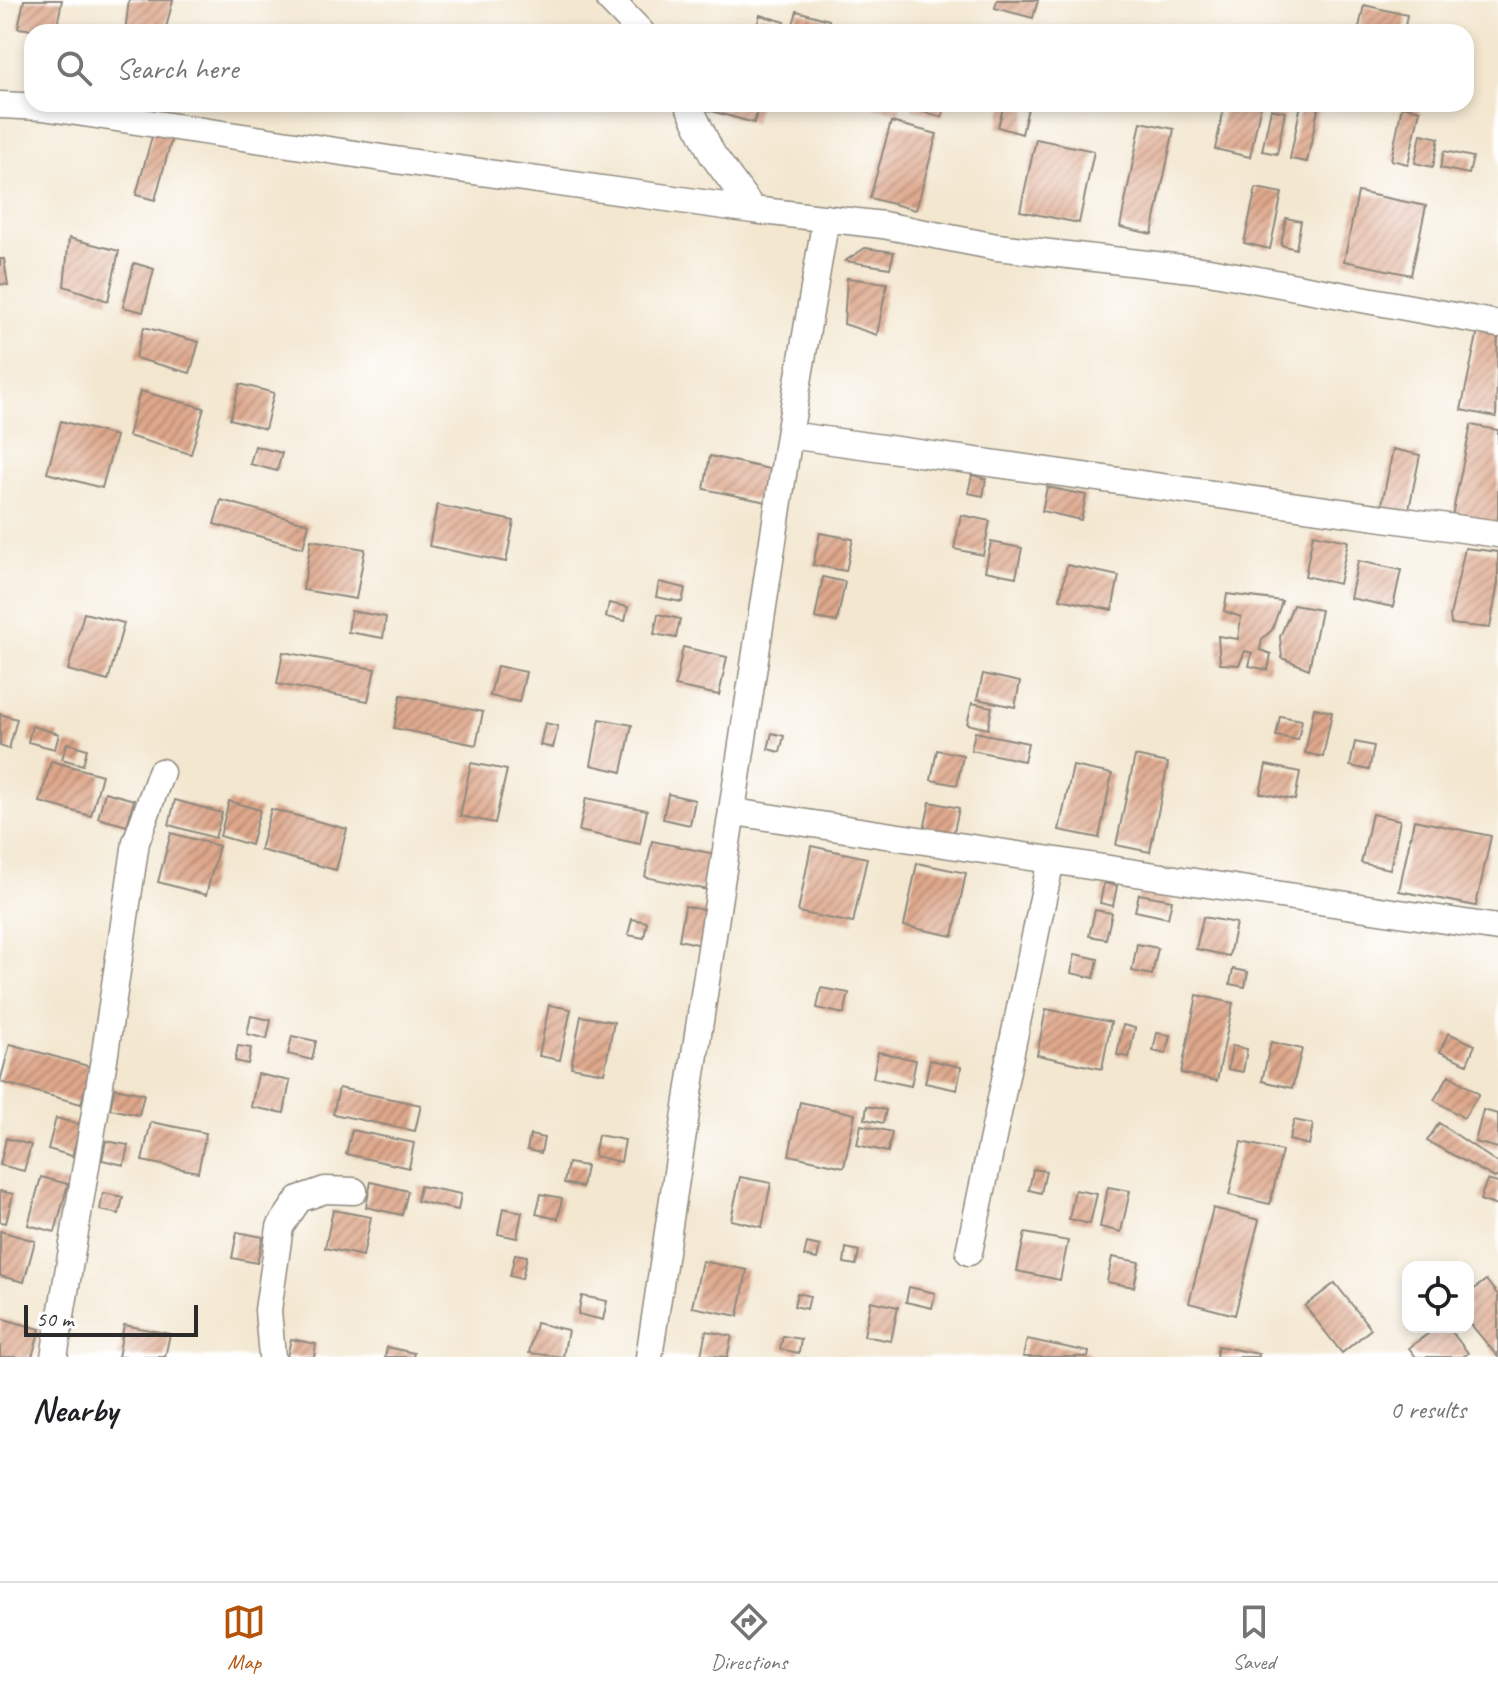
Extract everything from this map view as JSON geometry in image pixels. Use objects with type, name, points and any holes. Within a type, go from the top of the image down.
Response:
[{"type":"street","points":[[610,0],[633,24]]},
{"type":"street","points":[[0,105],[24,106]]},
{"type":"street","points":[[76,112],[395,160],[883,225],[997,247],[1209,271],[1498,324]]},
{"type":"street","points":[[692,112],[712,154],[753,210]]},
{"type":"street","points":[[649,1357],[789,435],[826,218]]},
{"type":"street","points":[[789,435],[1498,534]]},
{"type":"street","points":[[54,1357],[105,1053],[136,842],[161,772]]},
{"type":"street","points":[[734,812],[1498,928]]},
{"type":"street","points":[[969,1252],[1051,860]]},
{"type":"street","points":[[272,1357],[268,1310],[280,1227],[299,1199],[325,1190],[354,1191]]},
{"type":"building","points":[[24,0],[62,0],[58,24],[24,24],[24,29],[18,28]]},
{"type":"building","points":[[129,0],[173,0],[167,24],[126,24]]},
{"type":"building","points":[[997,0],[1038,0],[1033,18],[995,8]]},
{"type":"building","points":[[1364,5],[1407,15],[1405,24],[1360,24]]},
{"type":"building","points":[[797,11],[829,20],[828,24],[793,24]]},
{"type":"building","points":[[760,15],[785,22],[784,24],[757,24]]},
{"type":"building","points":[[715,112],[757,112],[754,123]]},
{"type":"building","points":[[923,112],[944,112],[942,117]]},
{"type":"building","points":[[1002,112],[1027,112],[1022,134],[998,127]]},
{"type":"building","points":[[1223,112],[1259,112],[1250,157],[1215,149]]},
{"type":"building","points":[[1270,112],[1285,112],[1277,154],[1262,151]]},
{"type":"building","points":[[1299,112],[1317,112],[1307,162],[1290,159]]},
{"type":"building","points":[[1401,112],[1420,112],[1408,164],[1391,160]]},
{"type":"building","points":[[891,122],[937,134],[916,210],[870,198]]},
{"type":"building","points":[[1141,122],[1174,129],[1152,234],[1120,227]]},
{"type":"building","points":[[154,129],[173,134],[155,200],[136,195]]},
{"type":"building","points":[[1421,134],[1439,138],[1433,167],[1415,163]]},
{"type":"building","points":[[1036,139],[1094,151],[1079,223],[1020,211]]},
{"type":"building","points":[[1444,151],[1473,157],[1469,174],[1440,168]]},
{"type":"building","points":[[1256,188],[1282,193],[1270,249],[1244,243]]},
{"type":"building","points":[[1358,192],[1426,206],[1411,275],[1344,261]]},
{"type":"building","points":[[1286,218],[1301,221],[1296,249],[1281,245]]},
{"type":"building","points":[[69,238],[119,251],[108,301],[64,286]]},
{"type":"building","points":[[865,248],[894,252],[890,268],[845,261]]},
{"type":"building","points":[[0,259],[4,259],[8,285],[0,284]]},
{"type":"building","points":[[134,263],[154,269],[143,312],[123,307]]},
{"type":"building","points":[[847,278],[887,283],[877,335],[844,324]]},
{"type":"building","points":[[1479,326],[1498,330],[1496,417],[1461,410]]},
{"type":"building","points":[[144,327],[199,342],[190,373],[135,358]]},
{"type":"building","points":[[240,384],[274,393],[265,429],[230,419]]},
{"type":"building","points":[[140,391],[204,408],[191,454],[128,436]]},
{"type":"building","points":[[61,421],[116,436],[102,488],[47,473]]},
{"type":"building","points":[[1471,425],[1498,430],[1498,526],[1452,516]]},
{"type":"building","points":[[255,446],[282,453],[277,471],[250,464]]},
{"type":"building","points":[[1393,449],[1420,455],[1408,514],[1381,509]]},
{"type":"building","points":[[710,456],[778,471],[771,503],[704,489]]},
{"type":"building","points":[[972,475],[986,479],[983,496],[968,493]]},
{"type":"building","points":[[1047,487],[1086,495],[1081,520],[1042,511]]},
{"type":"building","points":[[221,500],[309,524],[303,548],[214,524]]},
{"type":"building","points":[[437,505],[514,521],[506,562],[429,546]]},
{"type":"building","points":[[961,515],[990,521],[983,555],[954,549]]},
{"type":"building","points":[[820,533],[853,539],[846,571],[813,565]]},
{"type":"building","points":[[1313,534],[1348,541],[1339,584],[1305,576]]},
{"type":"building","points":[[311,540],[365,549],[356,599],[303,590]]},
{"type":"building","points":[[991,542],[1022,548],[1016,577],[985,571]]},
{"type":"building","points":[[1465,548],[1498,552],[1498,582],[1490,628],[1451,624],[1450,616]]},
{"type":"building","points":[[1358,561],[1401,570],[1393,607],[1350,598]]},
{"type":"building","points":[[1067,565],[1119,576],[1112,610],[1060,599]]},
{"type":"building","points":[[823,577],[845,582],[837,622],[815,618]]},
{"type":"building","points":[[659,582],[685,588],[682,602],[656,597]]},
{"type":"building","points":[[1227,594],[1282,601],[1272,630],[1262,639],[1260,650],[1271,654],[1268,670],[1249,666],[1252,653],[1245,651],[1239,665],[1220,664],[1218,636],[1238,639],[1241,617],[1224,611]]},
{"type":"building","points":[[609,603],[628,607],[625,621],[606,617]]},
{"type":"building","points":[[1293,605],[1321,610],[1309,669],[1282,658],[1280,637]]},
{"type":"building","points":[[351,611],[386,617],[383,638],[348,632]]},
{"type":"building","points":[[84,613],[124,623],[108,681],[68,670]]},
{"type":"building","points":[[658,614],[680,619],[676,638],[654,634]]},
{"type":"building","points":[[683,647],[727,657],[719,695],[675,686]]},
{"type":"building","points":[[283,652],[375,669],[368,701],[277,684]]},
{"type":"building","points":[[497,666],[526,672],[519,702],[490,696]]},
{"type":"building","points":[[983,674],[1020,682],[1015,707],[977,699]]},
{"type":"building","points":[[401,695],[483,712],[476,745],[394,728]]},
{"type":"building","points":[[972,703],[992,707],[988,729],[967,724]]},
{"type":"building","points":[[1314,708],[1332,712],[1323,757],[1305,753]]},
{"type":"building","points":[[0,714],[17,719],[9,749],[0,746]]},
{"type":"building","points":[[1280,716],[1302,720],[1298,740],[1276,736]]},
{"type":"building","points":[[600,719],[632,725],[622,772],[591,765]]},
{"type":"building","points":[[545,723],[558,726],[553,748],[540,745]]},
{"type":"building","points":[[32,726],[59,734],[55,749],[28,742]]},
{"type":"building","points":[[975,732],[1028,743],[1024,761],[971,750]]},
{"type":"building","points":[[772,733],[784,736],[780,752],[768,749]]},
{"type":"building","points":[[1355,742],[1374,746],[1369,770],[1350,766]]},
{"type":"building","points":[[67,743],[87,749],[83,765],[62,759]]},
{"type":"building","points":[[937,750],[963,755],[957,785],[931,780]]},
{"type":"building","points":[[1135,756],[1168,763],[1150,852],[1116,845]]},
{"type":"building","points":[[51,761],[102,775],[91,816],[40,802]]},
{"type":"building","points":[[471,763],[507,770],[495,823],[460,816]]},
{"type":"building","points":[[1266,765],[1300,772],[1295,800],[1260,793]]},
{"type":"building","points":[[1073,766],[1112,774],[1099,838],[1059,830]]},
{"type":"building","points":[[105,792],[134,800],[127,826],[98,818]]},
{"type":"building","points":[[668,794],[695,800],[690,825],[663,819]]},
{"type":"building","points":[[586,798],[647,810],[640,844],[579,831]]},
{"type":"building","points":[[175,800],[222,813],[215,838],[169,825]]},
{"type":"building","points":[[229,801],[260,810],[251,845],[220,836]]},
{"type":"building","points":[[930,802],[959,808],[953,836],[924,830]]},
{"type":"building","points":[[271,809],[347,829],[336,870],[260,850]]},
{"type":"building","points":[[1372,814],[1400,820],[1390,869],[1361,863]]},
{"type":"building","points":[[1414,820],[1491,836],[1476,906],[1399,891]]},
{"type":"building","points":[[171,833],[219,846],[206,895],[158,882]]},
{"type":"building","points":[[652,841],[715,854],[708,890],[645,877]]},
{"type":"building","points":[[811,846],[867,858],[853,923],[798,912]]},
{"type":"building","points":[[917,863],[966,873],[953,936],[904,926]]},
{"type":"building","points":[[1104,883],[1117,886],[1113,906],[1100,903]]},
{"type":"building","points":[[1139,894],[1172,900],[1168,918],[1135,911]]},
{"type":"building","points":[[685,906],[713,912],[706,946],[679,940]]},
{"type":"building","points":[[1095,910],[1112,913],[1106,939],[1089,936]]},
{"type":"building","points":[[1203,917],[1236,923],[1229,956],[1196,949]]},
{"type":"building","points":[[632,919],[647,922],[644,938],[628,935]]},
{"type":"building","points":[[1137,944],[1158,948],[1152,975],[1132,971]]},
{"type":"building","points":[[1075,954],[1098,959],[1094,978],[1071,973]]},
{"type":"building","points":[[1233,969],[1248,972],[1245,987],[1230,984]]},
{"type":"building","points":[[821,988],[849,993],[844,1014],[817,1008]]},
{"type":"building","points":[[1197,995],[1233,1003],[1217,1081],[1181,1073]]},
{"type":"building","points":[[549,1005],[571,1009],[560,1060],[539,1056]]},
{"type":"building","points":[[1046,1009],[1111,1022],[1102,1069],[1037,1055]]},
{"type":"building","points":[[251,1016],[271,1020],[267,1039],[247,1034]]},
{"type":"building","points":[[581,1016],[614,1022],[604,1073],[571,1067]]},
{"type":"building","points":[[1123,1025],[1135,1028],[1129,1057],[1117,1055]]},
{"type":"building","points":[[1157,1033],[1170,1035],[1166,1054],[1153,1051]]},
{"type":"building","points":[[1448,1033],[1475,1045],[1467,1064],[1440,1052]]},
{"type":"building","points":[[292,1036],[316,1041],[312,1060],[288,1054]]},
{"type":"building","points":[[1271,1042],[1302,1049],[1292,1088],[1262,1081]]},
{"type":"building","points":[[10,1044],[91,1067],[81,1104],[0,1082]]},
{"type":"building","points":[[238,1046],[251,1048],[248,1064],[235,1061]]},
{"type":"building","points":[[1232,1046],[1247,1049],[1243,1072],[1228,1069]]},
{"type":"building","points":[[878,1052],[916,1060],[911,1086],[873,1078]]},
{"type":"building","points":[[930,1060],[961,1067],[957,1090],[925,1083]]},
{"type":"building","points":[[258,1074],[290,1081],[284,1113],[251,1107]]},
{"type":"building","points":[[1449,1075],[1479,1094],[1464,1118],[1434,1100]]},
{"type":"building","points":[[115,1088],[144,1094],[139,1115],[110,1109]]},
{"type":"building","points":[[339,1088],[421,1105],[415,1131],[333,1114]]},
{"type":"building","points":[[800,1102],[855,1114],[844,1167],[789,1155]]},
{"type":"building","points":[[867,1106],[886,1110],[883,1123],[865,1119]]},
{"type":"building","points":[[1483,1110],[1498,1114],[1498,1148],[1475,1142]]},
{"type":"building","points":[[56,1118],[81,1125],[72,1156],[48,1149]]},
{"type":"building","points":[[1294,1120],[1313,1124],[1309,1145],[1289,1140]]},
{"type":"building","points":[[151,1122],[206,1133],[198,1172],[142,1161]]},
{"type":"building","points":[[1439,1123],[1498,1163],[1498,1176],[1495,1178],[1427,1141]]},
{"type":"building","points":[[861,1125],[892,1132],[888,1152],[857,1145]]},
{"type":"building","points":[[352,1130],[414,1143],[409,1168],[346,1154]]},
{"type":"building","points":[[530,1135],[544,1138],[541,1153],[527,1150]]},
{"type":"building","points":[[598,1135],[625,1140],[621,1162],[594,1156]]},
{"type":"building","points":[[6,1138],[31,1145],[24,1171],[0,1165]]},
{"type":"building","points":[[106,1141],[128,1145],[124,1165],[102,1160]]},
{"type":"building","points":[[1241,1142],[1282,1151],[1270,1204],[1229,1195]]},
{"type":"building","points":[[568,1163],[586,1166],[582,1187],[564,1183]]},
{"type":"building","points":[[1033,1169],[1046,1171],[1041,1193],[1029,1190]]},
{"type":"building","points":[[41,1177],[68,1184],[55,1232],[28,1225]]},
{"type":"building","points":[[740,1177],[771,1183],[762,1227],[731,1220]]},
{"type":"building","points":[[1487,1180],[1498,1183],[1498,1206],[1480,1200]]},
{"type":"building","points":[[371,1182],[408,1191],[402,1215],[366,1207]]},
{"type":"building","points":[[420,1186],[461,1194],[458,1210],[417,1201]]},
{"type":"building","points":[[1108,1187],[1130,1191],[1121,1232],[1100,1227]]},
{"type":"building","points":[[1075,1190],[1097,1194],[1090,1224],[1069,1219]]},
{"type":"building","points":[[0,1191],[13,1194],[6,1223],[0,1222]]},
{"type":"building","points":[[103,1193],[123,1197],[119,1214],[100,1210]]},
{"type":"building","points":[[541,1194],[562,1198],[558,1219],[536,1214]]},
{"type":"building","points":[[503,1208],[522,1212],[517,1238],[498,1234]]},
{"type":"building","points":[[1213,1208],[1259,1220],[1235,1315],[1189,1303]]},
{"type":"building","points":[[333,1210],[371,1217],[363,1256],[325,1248]]},
{"type":"building","points":[[0,1231],[35,1241],[24,1282],[0,1276]]},
{"type":"building","points":[[237,1232],[263,1237],[257,1263],[232,1258]]},
{"type":"building","points":[[1025,1233],[1068,1241],[1060,1280],[1017,1271]]},
{"type":"building","points":[[807,1243],[820,1246],[817,1259],[804,1256]]},
{"type":"building","points":[[846,1248],[859,1251],[856,1265],[844,1263]]},
{"type":"building","points":[[515,1254],[527,1256],[522,1279],[510,1276]]},
{"type":"building","points":[[1112,1257],[1139,1262],[1134,1287],[1107,1282]]},
{"type":"building","points":[[702,1261],[747,1270],[738,1316],[692,1307]]},
{"type":"building","points":[[1486,1280],[1498,1295],[1498,1357],[1474,1328],[1474,1289]]},
{"type":"building","points":[[1335,1283],[1371,1329],[1342,1353],[1305,1306]]},
{"type":"building","points":[[909,1287],[935,1293],[932,1308],[906,1302]]},
{"type":"building","points":[[797,1293],[810,1296],[807,1309],[794,1306]]},
{"type":"building","points":[[582,1296],[607,1301],[603,1320],[578,1314]]},
{"type":"building","points":[[871,1301],[898,1307],[891,1341],[864,1336]]},
{"type":"building","points":[[0,1318],[40,1329],[32,1357],[0,1357]]},
{"type":"building","points":[[536,1323],[568,1330],[563,1357],[529,1353]]},
{"type":"building","points":[[124,1325],[170,1334],[165,1357],[118,1357]]},
{"type":"building","points":[[706,1331],[732,1336],[727,1357],[701,1355]]},
{"type":"building","points":[[1429,1333],[1453,1333],[1468,1353],[1463,1357],[1416,1357],[1409,1348]]},
{"type":"building","points":[[783,1336],[801,1339],[799,1353],[780,1349]]},
{"type":"building","points":[[291,1339],[316,1344],[314,1357],[287,1357]]},
{"type":"building","points":[[1027,1339],[1089,1352],[1088,1357],[1023,1357]]},
{"type":"building","points":[[1218,1346],[1259,1354],[1259,1357],[1216,1357]]},
{"type":"building","points":[[387,1347],[414,1353],[413,1357],[385,1357]]}]
